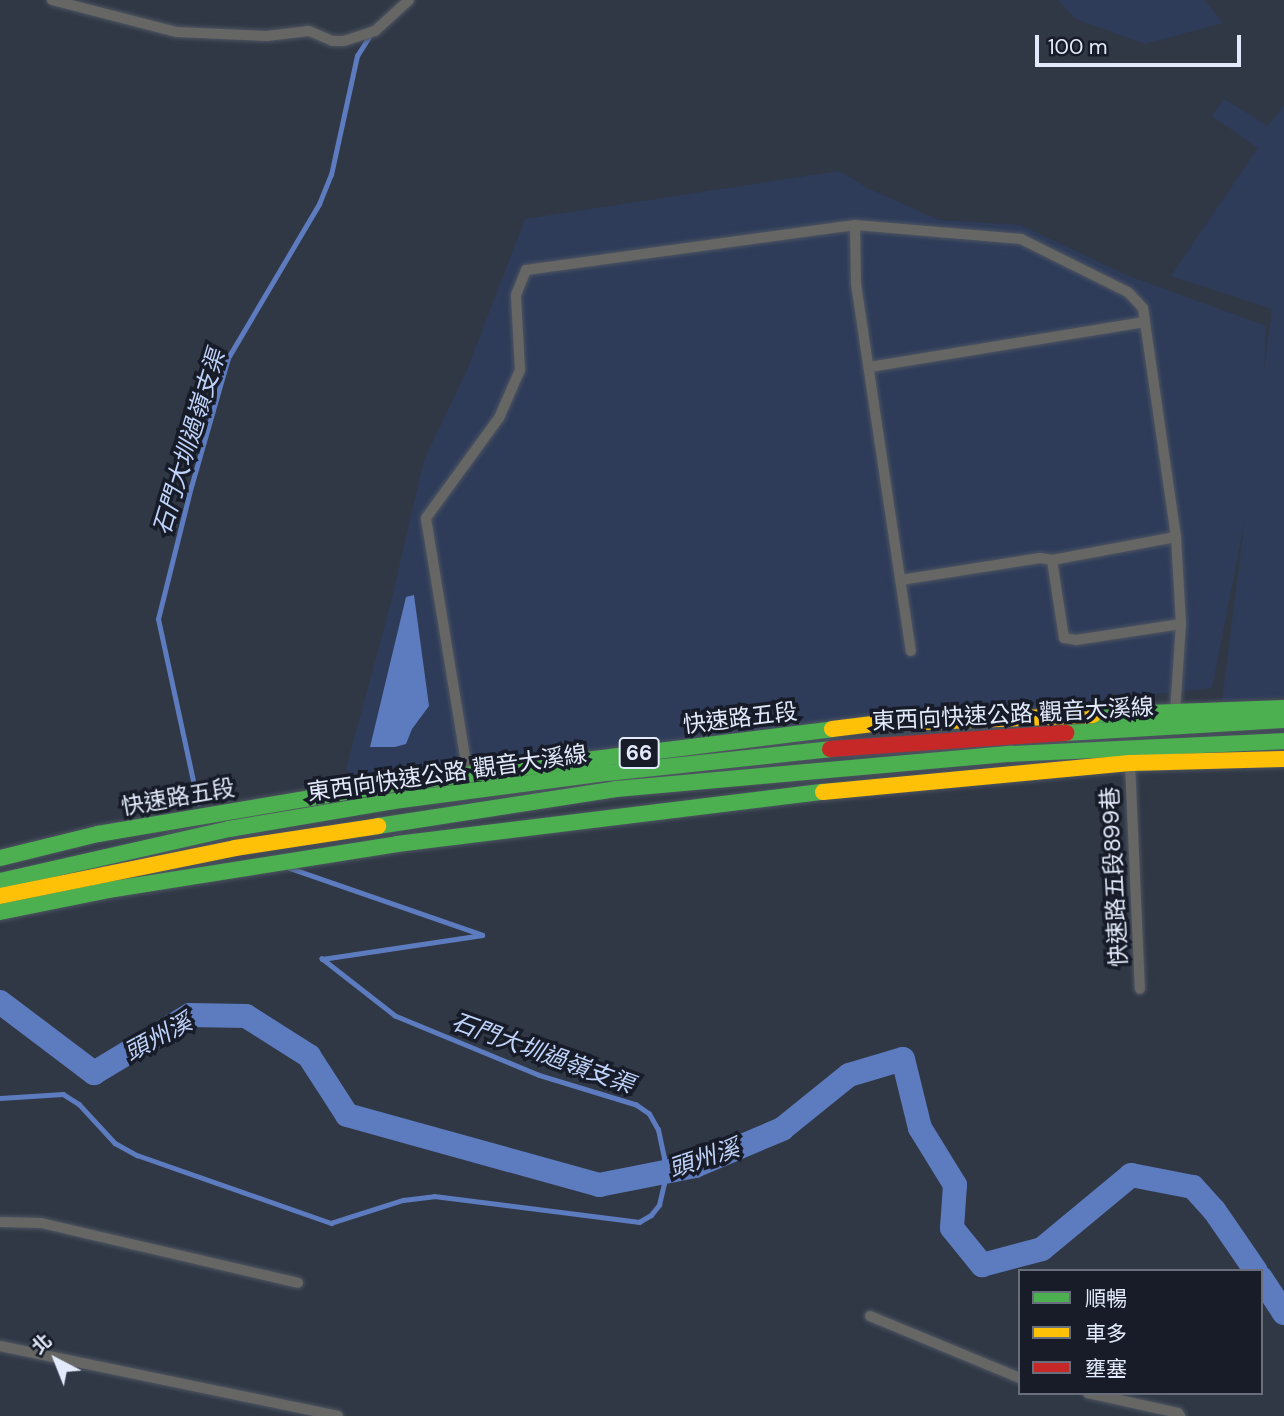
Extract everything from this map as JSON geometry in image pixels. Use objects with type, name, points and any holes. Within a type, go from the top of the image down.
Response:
[{"type":"main road","name":"快速路五段","points":[[0,858],[98,834],[468,775],[873,724],[1284,708]]},
{"type":"main road","name":"東西向快速公路 觀音大溪線","points":[[0,881],[229,829],[394,801],[607,773],[877,744],[1284,720]]},
{"type":"main road","name":"東西向快速公路 觀音大溪線","points":[[0,896],[235,848],[616,789],[1010,754],[1284,741]]},
{"type":"main road","points":[[0,912],[108,890],[397,844],[886,784],[1130,763],[1284,759]]},
{"type":"street","points":[[52,0],[177,32],[267,36],[309,31],[332,41],[344,41],[375,31],[409,0]]},
{"type":"street","points":[[855,225],[856,284],[911,650]]},
{"type":"street","points":[[468,775],[426,518],[499,418],[520,370],[516,295],[526,270],[855,225],[1021,239],[1128,292],[1143,308],[1176,537],[1181,624],[1175,712]]},
{"type":"street","points":[[870,367],[1144,322]]},
{"type":"street","points":[[901,580],[1040,558],[1052,560],[1176,537]]},
{"type":"street","points":[[1052,560],[1064,638],[1076,640],[1181,624]]},
{"type":"street","name":"快速路五段899巷","points":[[1130,763],[1140,989]]},
{"type":"street","points":[[0,1222],[41,1223],[298,1283]]},
{"type":"street","points":[[870,1316],[1018,1377]]},
{"type":"street","points":[[0,1346],[338,1416]]},
{"type":"street","points":[[1097,1395],[1178,1413],[1180,1416]]},
{"type":"shaded area","points":[[1058,0],[1204,0],[1223,23],[1145,44],[1076,19]]},
{"type":"shaded area","points":[[1224,99],[1268,126],[1284,105],[1284,697],[1222,701],[1245,519],[1212,688],[357,781],[346,769],[390,606],[424,460],[467,370],[525,219],[839,171],[867,188],[939,220],[1021,225],[1126,275],[1266,326],[1264,373],[1272,309],[1171,276],[1258,148],[1212,116]]},
{"type":"water","points":[[414,595],[429,706],[412,729],[406,744],[370,747],[406,597]]},
{"type":"waterway","name":"石門大圳過嶺支渠","points":[[198,804],[158,619],[191,487],[228,358],[319,204],[331,175],[357,56],[370,35]]},
{"type":"waterway","name":"石門大圳過嶺支渠","points":[[0,1098],[63,1094],[79,1104],[115,1143],[137,1155],[331,1223],[403,1200],[434,1196],[639,1222],[651,1215],[659,1205],[664,1184],[664,1158],[658,1130],[649,1114],[636,1105],[538,1075],[395,1016],[322,959],[482,935],[289,868]]},
{"type":"waterway","name":"頭州溪","points":[[0,1002],[94,1073],[190,1015],[246,1016],[309,1056],[347,1115],[599,1185],[695,1166],[782,1129],[849,1075],[903,1059],[920,1128],[955,1185],[952,1228],[982,1265],[1042,1249],[1131,1175],[1193,1187],[1214,1210],[1255,1269]]},
{"type":"waterway","name":"頭州溪","points":[[1263,1281],[1284,1313]]},
{"type":"traffic: fast","points":[[1093,715],[1284,708]]},
{"type":"traffic: fast","points":[[1066,733],[1284,720]]},
{"type":"traffic: fast","points":[[0,858],[98,834],[393,784],[832,729]]},
{"type":"traffic: fast","points":[[378,826],[616,789],[1010,754],[1284,741]]},
{"type":"traffic: fast","points":[[0,881],[229,829],[394,801],[607,773],[830,749]]},
{"type":"traffic: fast","points":[[0,912],[108,890],[397,844],[823,792]]},
{"type":"traffic: slow","points":[[832,729],[873,724],[1093,715]]},
{"type":"traffic: slow","points":[[823,792],[1130,763],[1284,759]]},
{"type":"traffic: slow","points":[[0,896],[235,848],[378,826]]},
{"type":"traffic: jam","points":[[830,749],[1066,733]]}]
